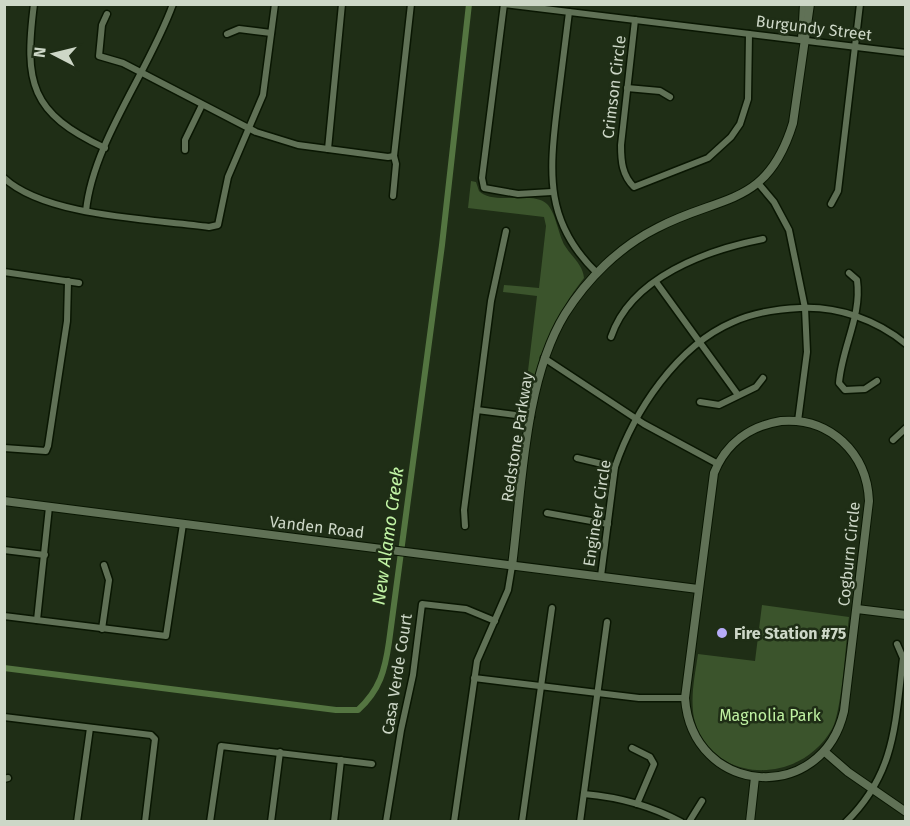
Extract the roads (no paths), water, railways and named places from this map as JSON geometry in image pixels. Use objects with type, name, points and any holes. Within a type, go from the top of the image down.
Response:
[{"type":"street","points":[[34,4],[29,59],[33,80],[42,102],[60,123],[105,148]]},
{"type":"street","points":[[86,211],[91,183],[105,148],[142,74],[173,4]]},
{"type":"street","points":[[4,178],[39,199],[61,207],[209,227],[218,225],[228,177],[263,95],[275,4]]},
{"type":"street","points":[[328,149],[342,4]]},
{"type":"street","points":[[393,196],[396,164],[394,156],[411,4]]},
{"type":"street","points":[[504,4],[482,178],[484,188],[518,194],[552,192]]},
{"type":"street","name":"Burgundy Street","points":[[504,4],[906,53]]},
{"type":"street","name":"Redstone Parkway","points":[[802,40],[804,4]]},
{"type":"street","name":"Redstone Parkway","points":[[512,566],[536,386],[544,358],[567,312],[597,273],[624,249],[656,228],[728,202],[758,183],[775,164],[787,142],[792,123],[802,40],[810,4]]},
{"type":"street","points":[[831,204],[838,191],[860,4]]},
{"type":"street","points":[[569,12],[552,153],[552,192],[559,218],[569,238],[597,273]]},
{"type":"street","points":[[107,14],[102,25],[99,56],[142,74],[250,129],[298,145],[394,156]]},
{"type":"street","name":"Crimson Circle","points":[[636,20],[627,88],[621,162],[627,180],[634,187],[708,158],[732,137],[740,124],[748,99],[749,34]]},
{"type":"street","points":[[226,34],[239,29],[272,33]]},
{"type":"street","points":[[627,88],[660,92],[670,97]]},
{"type":"street","points":[[185,150],[185,140],[202,105]]},
{"type":"street","points":[[758,183],[774,202],[789,230],[805,308],[807,352],[798,421]]},
{"type":"street","points":[[465,526],[464,510],[490,302],[506,231]]},
{"type":"street","points":[[611,337],[617,321],[656,282],[699,258],[764,239]]},
{"type":"street","points":[[4,272],[79,282]]},
{"type":"street","points":[[849,273],[857,280],[859,304],[842,362],[839,383],[845,390],[865,388],[877,381]]},
{"type":"street","points":[[4,448],[38,452],[46,451],[48,446],[67,321],[68,281]]},
{"type":"street","points":[[656,282],[738,395]]},
{"type":"street","name":"Engineer Circle","points":[[601,576],[615,467],[637,420],[668,375],[701,342],[732,322],[756,314],[778,309],[805,308],[856,316],[894,334],[906,344]]},
{"type":"street","points":[[544,358],[637,420],[718,464]]},
{"type":"street","points":[[700,402],[719,405],[756,387],[763,378]]},
{"type":"street","points":[[477,410],[531,417]]},
{"type":"street","name":"Cogburn Circle","points":[[798,421],[821,427],[842,440],[856,457],[865,476],[869,501],[844,711],[840,727],[825,752],[792,773],[755,777],[732,771],[710,755],[691,728],[685,698],[710,492],[718,464],[731,445],[751,430],[775,422],[798,421]]},
{"type":"street","points":[[893,440],[906,428]]},
{"type":"street","points":[[577,458],[615,467]]},
{"type":"street","name":"Vanden Road","points":[[4,501],[698,589]]},
{"type":"street","points":[[37,620],[49,507]]},
{"type":"street","points":[[547,513],[608,524]]},
{"type":"street","points":[[4,616],[166,636],[183,524]]},
{"type":"street","points":[[4,550],[45,555]]},
{"type":"street","points":[[102,629],[109,580],[104,565]]},
{"type":"street","points":[[454,822],[477,661],[508,590],[512,566]]},
{"type":"street","name":"Casa Verde Court","points":[[386,822],[422,604],[466,609],[495,621]]},
{"type":"street","points":[[522,822],[552,608]]},
{"type":"street","points":[[856,609],[906,615]]},
{"type":"street","points":[[580,822],[607,622]]},
{"type":"street","points":[[846,822],[874,789],[888,759],[894,733],[903,657],[897,644]]},
{"type":"street","points":[[474,678],[639,698],[685,698]]},
{"type":"street","points":[[4,717],[151,735],[155,738],[145,822]]},
{"type":"street","points":[[76,822],[90,729]]},
{"type":"street","points":[[210,822],[221,746],[372,765]]},
{"type":"street","points":[[632,748],[650,757],[654,764],[638,804]]},
{"type":"street","points":[[271,822],[280,752]]},
{"type":"street","points":[[825,752],[906,812]]},
{"type":"street","points":[[334,822],[341,760]]},
{"type":"street","points":[[750,822],[755,777]]},
{"type":"street","points":[[584,794],[619,798],[681,822]]},
{"type":"street","points":[[689,822],[702,801]]},
{"type":"waterway","name":"New Alamo Creek","points":[[4,668],[336,710],[358,710],[372,695],[386,662],[389,642],[442,245],[469,4]]},
{"type":"place","name":"Fire Station #75","points":[[722,633]]},
{"type":"park label","name":"Magnolia Park","points":[[770,715]]}]
